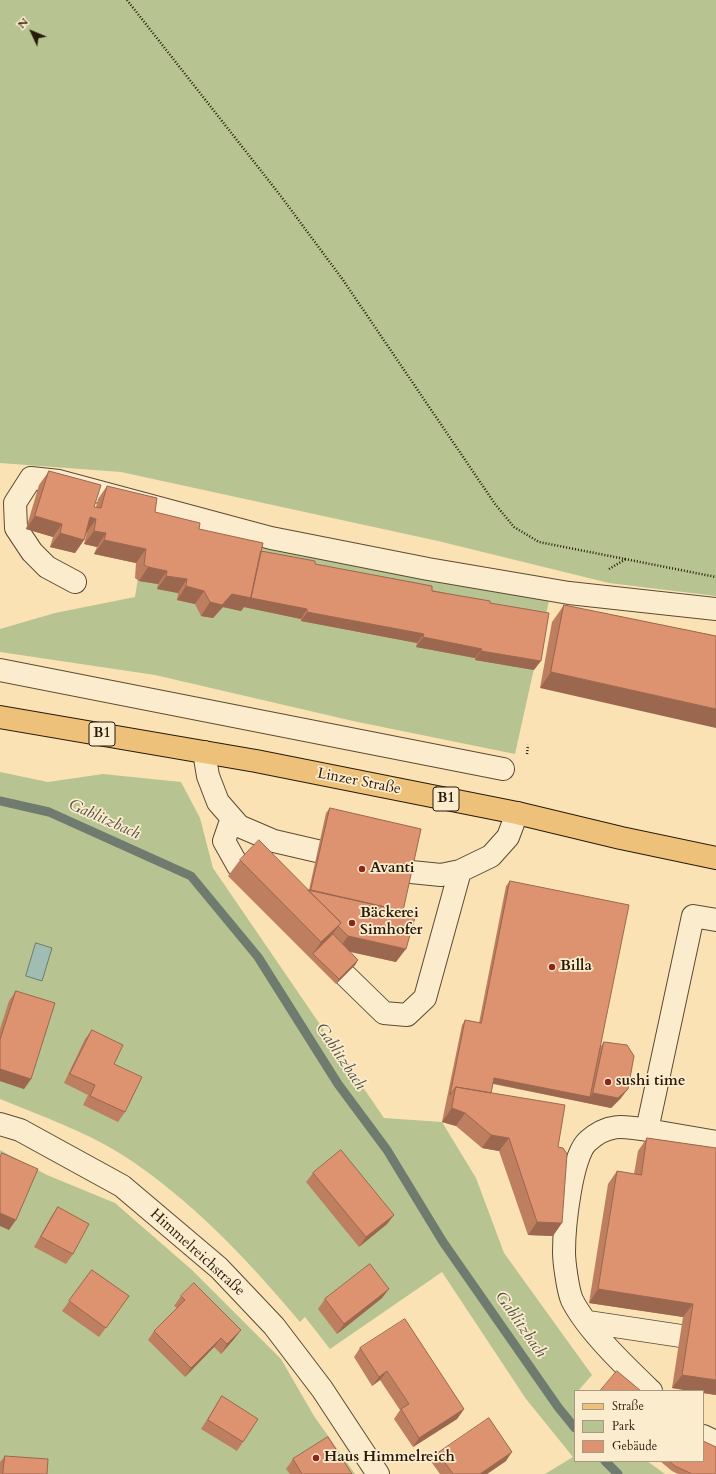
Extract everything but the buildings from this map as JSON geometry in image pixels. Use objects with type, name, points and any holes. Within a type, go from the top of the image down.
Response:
[{"type":"main road","name":"Linzer Straße","points":[[0,717],[204,752],[517,813],[621,838],[716,858]]},
{"type":"street","points":[[74,582],[47,567],[32,552],[16,528],[15,503],[31,478],[59,481],[271,538],[405,564],[569,593],[716,609]]},
{"type":"street","points":[[0,670],[503,769]]},
{"type":"street","points":[[204,752],[208,776],[218,802],[239,826],[274,841],[317,851]]},
{"type":"street","points":[[411,872],[441,875],[460,871],[491,856],[508,837],[517,813]]},
{"type":"street","points":[[232,818],[224,841],[238,866]]},
{"type":"street","points":[[345,975],[384,1013],[407,1015],[425,998],[460,871]]},
{"type":"street","points":[[647,1130],[694,916],[716,920]]},
{"type":"street","name":"Himmelreichstraße","points":[[0,1124],[20,1130],[122,1186],[219,1268],[274,1326],[322,1389],[378,1474]]},
{"type":"street","points":[[650,1390],[621,1362],[588,1322],[571,1298],[564,1254],[566,1222],[577,1159],[587,1142],[604,1129],[622,1126],[716,1142]]},
{"type":"street","points":[[588,1322],[681,1336]]},
{"type":"street","points":[[704,1436],[716,1442]]},
{"type":"path","points":[[127,0],[280,195],[339,274],[494,504],[514,527],[539,542],[716,577]]},
{"type":"green space","points":[[0,0],[716,0],[716,596],[609,583],[438,541],[121,472],[0,463]]},
{"type":"green space","points":[[148,514],[549,601],[515,754],[353,721],[155,675],[0,652],[0,629],[55,613],[135,597]]},
{"type":"green space","points":[[0,772],[48,782],[103,774],[181,782],[200,818],[213,868],[384,1118],[442,1122],[476,1178],[504,1253],[592,1375],[579,1390],[574,1390],[574,1462],[648,1462],[665,1474],[545,1474],[573,1457],[526,1399],[442,1272],[330,1349],[305,1317],[300,1322],[239,1253],[171,1190],[121,1154],[92,1138],[0,1099]]},
{"type":"green space","points":[[0,1150],[47,1175],[115,1203],[192,1270],[281,1359],[314,1416],[355,1474],[0,1474]]},
{"type":"water","points":[[36,943],[52,948],[42,981],[26,976]]},
{"type":"waterway","name":"Gablitzbach","points":[[0,801],[49,812],[191,876],[258,957],[338,1084],[387,1150],[443,1242],[558,1407],[574,1427]]},
{"type":"waterway","name":"Gablitzbach","points":[[606,1462],[618,1474]]},
{"type":"place","name":"Avanti","points":[[362,869]]},
{"type":"place","name":"Bäckerei Simhofer","points":[[352,923]]},
{"type":"place","name":"Billa","points":[[552,967]]},
{"type":"place","name":"sushi time","points":[[608,1082]]},
{"type":"place","name":"Haus Himmelreich","points":[[316,1458]]}]
